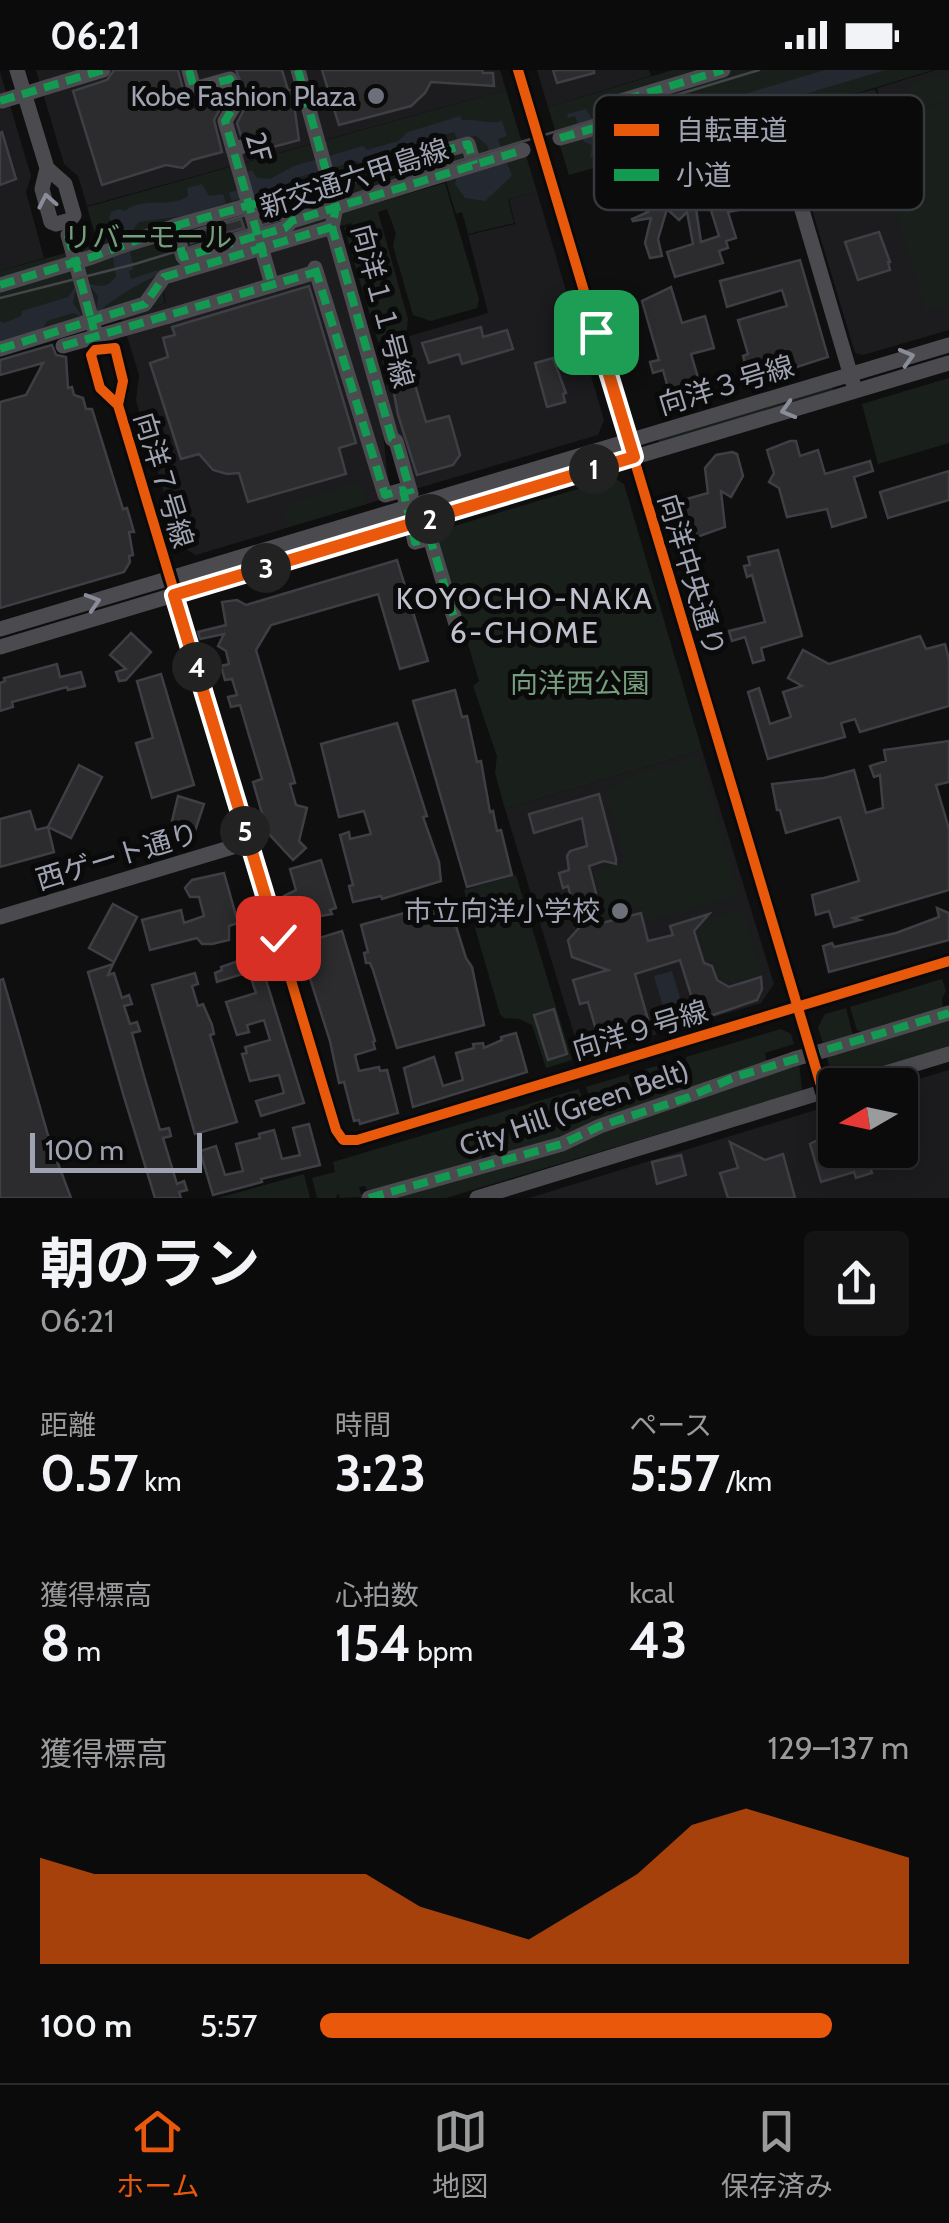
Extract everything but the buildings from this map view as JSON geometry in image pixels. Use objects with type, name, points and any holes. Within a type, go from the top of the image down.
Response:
[{"type":"street","points":[[18,70],[47,168]]},
{"type":"street","points":[[0,101],[103,70]]},
{"type":"street","name":"2F","points":[[189,70],[194,89],[230,80],[237,101],[225,121],[237,148],[272,285]]},
{"type":"street","name":"向洋１１号線","points":[[298,70],[336,208],[332,227],[396,441],[416,542],[430,538],[456,624]]},
{"type":"street","name":"向洋中央通り","points":[[518,70],[798,1006],[821,1068]]},
{"type":"street","points":[[641,95],[723,70]]},
{"type":"street","points":[[560,138],[594,128]]},
{"type":"street","points":[[0,285],[328,177],[468,144],[490,160]]},
{"type":"street","name":"新交通六甲島線","points":[[213,256],[285,228],[292,221],[522,150]]},
{"type":"street","points":[[802,210],[855,391]]},
{"type":"street","points":[[175,226],[184,257],[213,256]]},
{"type":"street","points":[[0,349],[145,304],[164,277],[213,256],[332,227]]},
{"type":"street","points":[[68,234],[97,340]]},
{"type":"street","points":[[63,346],[316,270],[385,496],[407,492]]},
{"type":"street","name":"向洋３号線","points":[[0,647],[172,587],[631,449],[850,374],[949,345]]},
{"type":"street","name":"向洋３号線","points":[[631,449],[949,363]]},
{"type":"street","name":"向洋７号線","points":[[118,404],[336,1130],[344,1140]]},
{"type":"street","name":"向洋３号線","points":[[0,630],[172,587]]},
{"type":"street","name":"西ゲート通り","points":[[0,917],[249,842]]},
{"type":"street","name":"向洋９号線","points":[[344,1140],[357,1140],[949,961]]},
{"type":"street","name":"City Hill (Green Belt)","points":[[369,1198],[562,1144],[600,1126],[794,1059],[949,1013]]},
{"type":"street","points":[[902,1068],[949,1054]]},
{"type":"street","points":[[477,1198],[500,1195],[818,1094]]},
{"type":"shaded area","points":[[36,70],[290,70],[311,144],[87,206],[78,176],[64,164]]},
{"type":"shaded area","points":[[304,70],[500,70],[506,90],[325,140]]},
{"type":"shaded area","points":[[537,70],[649,70],[651,76],[548,107]]},
{"type":"shaded area","points":[[825,70],[886,70],[802,95],[741,95]]},
{"type":"shaded area","points":[[936,70],[949,70],[949,330],[863,355],[855,353],[812,210],[924,210],[924,95],[879,95],[877,88]]},
{"type":"shaded area","points":[[0,72],[31,176],[26,192],[44,258],[0,271]]},
{"type":"shaded area","points":[[586,109],[594,121],[594,157],[590,158],[592,145],[584,142],[575,116],[568,118],[567,114]]},
{"type":"shaded area","points":[[460,116],[462,120],[502,121],[507,136],[498,139],[512,176],[485,201],[465,198],[455,184],[457,177],[493,165],[487,145],[476,136],[457,139],[454,132],[360,164],[357,161],[299,177],[267,195],[232,201],[229,193],[238,190],[238,176],[252,170],[257,178],[270,179],[294,166],[363,146],[367,150],[398,141],[408,132]]},
{"type":"shaded area","points":[[202,184],[209,196],[223,194],[226,203],[184,216],[139,222],[130,239],[131,279],[158,270],[159,275],[125,292],[96,315],[98,296],[88,284],[107,285],[116,276],[110,242],[114,226],[109,218],[111,212],[181,200],[188,196],[187,188]]},
{"type":"shaded area","points":[[537,192],[604,420],[598,435],[412,490],[392,418],[379,345],[488,313],[468,235],[515,224],[509,199]]},
{"type":"shaded area","points":[[331,231],[381,415],[390,497],[196,555],[180,546],[136,401],[139,375],[121,317],[166,303],[161,282]]},
{"type":"shaded area","points":[[76,286],[73,303],[83,317],[73,313],[47,321],[40,333],[0,345],[0,321],[4,323],[21,316],[22,311],[68,297]]},
{"type":"shaded area","name":"市立向洋小学校","points":[[702,750],[774,984],[761,1003],[581,1057],[505,809]]},
{"type":"shaded area","points":[[672,971],[684,1011],[666,1017],[654,976]]},
{"type":"shaded area","points":[[949,1070],[949,1198],[529,1198],[818,1109],[818,1168],[918,1168],[918,1079]]},
{"type":"green space","points":[[673,70],[933,70],[851,95],[594,95],[594,168],[569,175],[548,107]]},
{"type":"green space","points":[[949,71],[949,100],[924,107],[924,95],[911,95],[908,84]]},
{"type":"green space","points":[[875,89],[877,95],[851,95]]},
{"type":"green space","name":"リバーモール","points":[[506,90],[537,192],[508,199],[514,223],[468,234],[462,212],[456,214],[446,181],[363,207],[445,183],[479,299],[477,308],[431,321],[413,315],[393,246],[396,233],[387,209],[378,212],[408,319],[406,336],[378,342],[344,228],[351,223],[160,281],[165,303],[0,353],[0,271],[98,244],[87,207]]},
{"type":"green space","points":[[949,102],[949,304],[926,311],[896,210],[924,210],[924,109]]},
{"type":"green space","points":[[949,378],[949,443],[878,464],[862,404]]},
{"type":"green space","points":[[832,387],[833,390],[659,443],[658,439]]},
{"type":"green space","points":[[605,455],[606,459],[200,583],[199,579]]},
{"type":"green space","name":"向洋西公園","points":[[614,478],[624,484],[702,750],[505,809],[495,773],[497,756],[473,686],[479,681],[435,532]]},
{"type":"green space","points":[[355,483],[362,488],[367,504],[288,527],[284,512],[289,504]]},
{"type":"green space","points":[[699,756],[739,895],[647,922],[642,906],[607,916],[594,871],[626,861],[605,788],[622,783],[621,779]]},
{"type":"green space","points":[[516,875],[572,1060],[546,1068],[532,1025],[500,1014],[464,890]]},
{"type":"green space","points":[[742,910],[762,974],[732,982],[720,976],[715,963],[707,960],[699,930],[705,920]]},
{"type":"green space","points":[[942,979],[946,991],[943,1010],[864,1033],[857,1030],[850,1007]]},
{"type":"green space","points":[[846,1008],[853,1036],[824,1047],[818,1027],[825,1014]]},
{"type":"green space","points":[[949,1016],[949,1047],[879,1068],[830,1068],[826,1054]]},
{"type":"green space","points":[[781,1029],[791,1034],[794,1044],[765,1053],[767,1064],[493,1162],[486,1140],[488,1134],[681,1082],[687,1075],[686,1057]]},
{"type":"green space","points":[[680,1059],[677,1078],[590,1099],[586,1087]]},
{"type":"green space","points":[[799,1062],[802,1091],[446,1198],[386,1198]]},
{"type":"green space","points":[[579,1089],[583,1101],[482,1131],[477,1141],[484,1164],[369,1194],[365,1186],[359,1187],[362,1197],[340,1198],[338,1193],[336,1198],[317,1198],[312,1178],[335,1172],[333,1162]]},
{"type":"green space","points":[[304,1174],[310,1198],[218,1198]]},
{"type":"tram line","points":[[676,95],[759,70]]},
{"type":"tram line","points":[[0,298],[135,264],[594,120]]},
{"type":"tram line","points":[[90,262],[339,187]]},
{"type":"marked path","points":[[0,101],[103,70]]},
{"type":"marked path","points":[[189,70],[194,89],[230,79],[237,101],[225,121],[272,285]]},
{"type":"marked path","points":[[298,70],[336,207],[332,227],[411,494]]},
{"type":"marked path","points":[[641,95],[723,70]]},
{"type":"marked path","points":[[560,138],[594,128]]},
{"type":"marked path","points":[[175,226],[468,144],[474,164]]},
{"type":"marked path","points":[[0,285],[175,226],[183,257],[523,150]]},
{"type":"marked path","points":[[0,349],[145,304],[164,277],[332,227]]},
{"type":"marked path","points":[[68,235],[94,330]]},
{"type":"marked path","points":[[315,268],[385,495],[403,490],[415,542],[430,538],[456,624]]},
{"type":"marked path","points":[[63,346],[316,272]]},
{"type":"marked path","points":[[369,1198],[562,1144],[600,1126],[689,1097],[735,1077],[949,1013]]},
{"type":"cycle path","points":[[518,70],[818,1075]]},
{"type":"cycle path","points":[[118,405],[123,381],[115,348],[95,350],[91,355],[100,388],[118,405],[336,1130],[343,1140],[357,1140],[949,961]]},
{"type":"place","name":"Kobe Fashion Plaza","points":[[376,96]]},
{"type":"place","name":"市立向洋小学校","points":[[620,911]]},
{"type":"district","name":"KOYOCHO-NAKA 6-CHOME","points":[[525,616]]},
{"type":"route","points":[[278,938],[174,595],[634,457],[596,332]]}]
